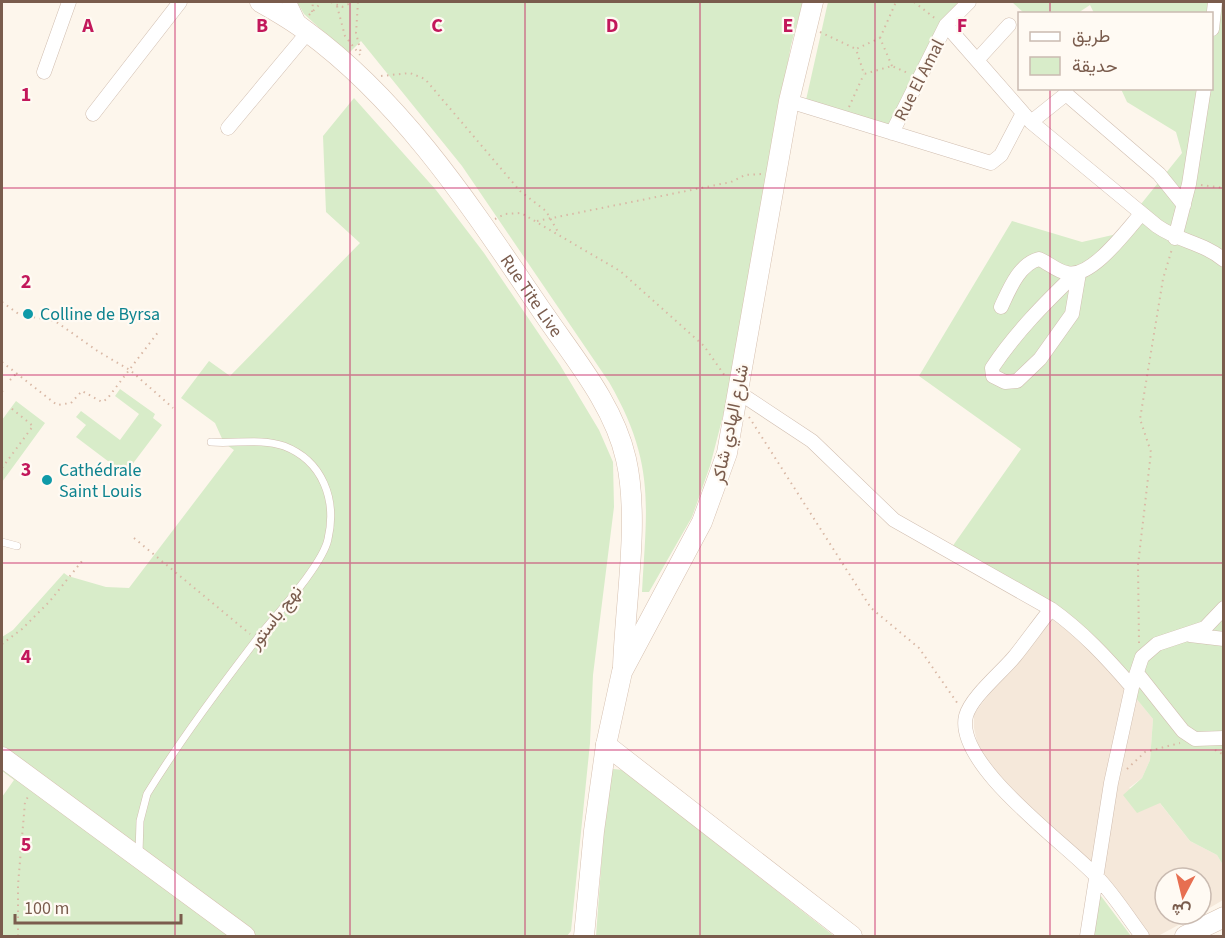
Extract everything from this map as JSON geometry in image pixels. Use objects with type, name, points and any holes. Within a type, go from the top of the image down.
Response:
[{"type":"street","points":[[44,72],[69,2]]},
{"type":"street","points":[[93,114],[180,2]]},
{"type":"street","name":"Rue Tite Live","points":[[260,2],[307,24],[422,144],[483,226],[573,356],[613,420],[626,460],[631,510],[622,672]]},
{"type":"street","points":[[228,128],[307,24],[289,2]]},
{"type":"street","name":"شارع الهادي شاكر","points":[[584,936],[594,831],[606,745],[622,672],[688,551],[714,494],[727,453],[789,101],[813,2]]},
{"type":"street","name":"Rue El Amal","points":[[892,133],[946,25],[969,2]]},
{"type":"street","points":[[1213,20],[1215,2]]},
{"type":"street","points":[[946,25],[1027,117],[1141,214],[1175,238],[1195,243],[1224,260]]},
{"type":"street","points":[[978,59],[1009,25]]},
{"type":"street","points":[[1175,238],[1190,184],[1204,90]]},
{"type":"street","points":[[789,101],[991,163],[1001,155],[1027,117],[1066,91],[1159,174],[1184,205]]},
{"type":"street","points":[[1077,274],[1072,314],[1040,359],[1017,381],[1011,383],[993,376],[992,368],[1026,323],[1077,274],[1095,263],[1141,214]]},
{"type":"street","points":[[1001,307],[1011,286],[1027,265],[1034,261],[1045,261],[1054,269],[1077,274]]},
{"type":"street","points":[[738,394],[812,441],[894,520],[1051,609],[1090,639],[1132,687]]},
{"type":"street","points":[[1086,936],[1111,783],[1132,687],[1142,657],[1157,644],[1205,628],[1224,608]]},
{"type":"street","points":[[1051,609],[1016,655],[972,705],[966,716],[969,740],[996,782],[1015,803],[1096,876],[1142,936]]},
{"type":"street","points":[[1187,635],[1224,639]]},
{"type":"street","points":[[1137,673],[1173,721],[1195,740],[1224,738]]},
{"type":"street","points":[[606,745],[852,936]]},
{"type":"street","points":[[2,757],[245,936]]},
{"type":"street","points":[[1185,936],[1224,917]]},
{"type":"lane","name":"نهج باستور","points":[[139,856],[139,830],[147,794],[257,640],[312,569],[328,541],[331,514],[329,496],[322,476],[298,454],[283,446],[266,442],[211,442]]},
{"type":"lane","points":[[2,542],[17,546]]},
{"type":"path","points":[[307,24],[313,2]]},
{"type":"path","points":[[331,2],[337,6],[347,6],[353,2]]},
{"type":"path","points":[[337,6],[345,36],[361,56],[356,33],[358,2]]},
{"type":"path","points":[[806,27],[856,49],[880,38],[896,2]]},
{"type":"path","points":[[914,2],[946,25]]},
{"type":"path","points":[[880,38],[892,66]]},
{"type":"path","points":[[845,118],[864,74],[856,49]]},
{"type":"path","points":[[864,74],[892,66],[920,78]]},
{"type":"path","points":[[365,82],[387,74],[410,73],[425,80],[520,192],[546,211],[558,232]]},
{"type":"path","points":[[537,221],[694,191],[732,182],[745,175],[777,175]]},
{"type":"path","points":[[1190,184],[1224,188]]},
{"type":"path","points":[[483,226],[505,214],[521,213],[558,232],[621,271],[704,346],[738,394],[850,580],[871,608],[919,648],[966,716]]},
{"type":"path","points":[[1142,657],[1138,566],[1151,452],[1140,419],[1163,279],[1175,238]]},
{"type":"path","points":[[2,302],[20,315],[55,321],[99,352],[130,370],[173,408]]},
{"type":"path","points":[[2,362],[52,403],[62,406],[71,403],[82,391],[96,400],[104,401],[159,331]]},
{"type":"path","points":[[10,381],[16,374]]},
{"type":"path","points":[[2,468],[33,426],[10,408]]},
{"type":"path","points":[[134,538],[257,640]]},
{"type":"path","points":[[2,644],[22,629],[50,601],[82,561]]},
{"type":"path","points":[[1111,783],[1145,752],[1195,740]]},
{"type":"path","points":[[18,936],[18,885],[25,802],[38,783]]},
{"type":"shaded area","points":[[1053,617],[1103,658],[1153,719],[1150,760],[1142,778],[1129,788],[1159,802],[1190,841],[1217,855],[1223,865],[1223,900],[1213,906],[1213,866],[1153,866],[1153,926],[1177,926],[1158,936],[1150,936],[1105,877],[1014,794],[979,750],[974,728],[974,714],[1002,677],[1021,659]]},
{"type":"green space","points":[[297,2],[803,2],[791,45],[730,389],[710,466],[692,517],[649,592],[642,592],[646,508],[641,460],[624,410],[609,382],[462,166],[361,41],[348,54],[304,14]]},
{"type":"green space","points":[[828,2],[958,2],[942,23],[888,128],[806,100]]},
{"type":"green space","points":[[1012,2],[1223,2],[1223,865],[1217,855],[1190,841],[1160,803],[1137,813],[1123,795],[1142,778],[1150,760],[1153,719],[1103,658],[1081,636],[952,547],[1021,449],[919,376],[1012,221],[1082,242],[1117,234],[1182,153],[1176,132],[1127,102],[1121,90],[1213,90],[1213,12],[1094,12],[1090,5],[1080,12],[1023,12]]},
{"type":"green space","points":[[354,98],[436,190],[484,253],[560,365],[599,430],[613,462],[614,507],[593,675],[590,743],[571,931],[567,936],[2,936],[2,797],[14,780],[2,771],[2,637],[13,630],[64,573],[106,587],[129,588],[234,450],[224,443],[215,423],[181,398],[209,361],[230,376],[360,243],[326,212],[323,136]]},
{"type":"green space","points":[[120,389],[155,414],[153,418],[162,425],[125,474],[76,437],[86,425],[76,417],[81,411],[120,440],[139,414],[115,396]]},
{"type":"green space","points":[[16,401],[45,423],[2,482],[2,420]]},
{"type":"green space","points":[[613,769],[623,770],[834,936],[596,936],[608,772]]},
{"type":"green space","points":[[1101,896],[1131,936],[1089,936],[1093,898]]},
{"type":"place","name":"Colline de Byrsa","points":[[28,314]]},
{"type":"place","name":"Cathédrale Saint Louis","points":[[47,480]]}]
